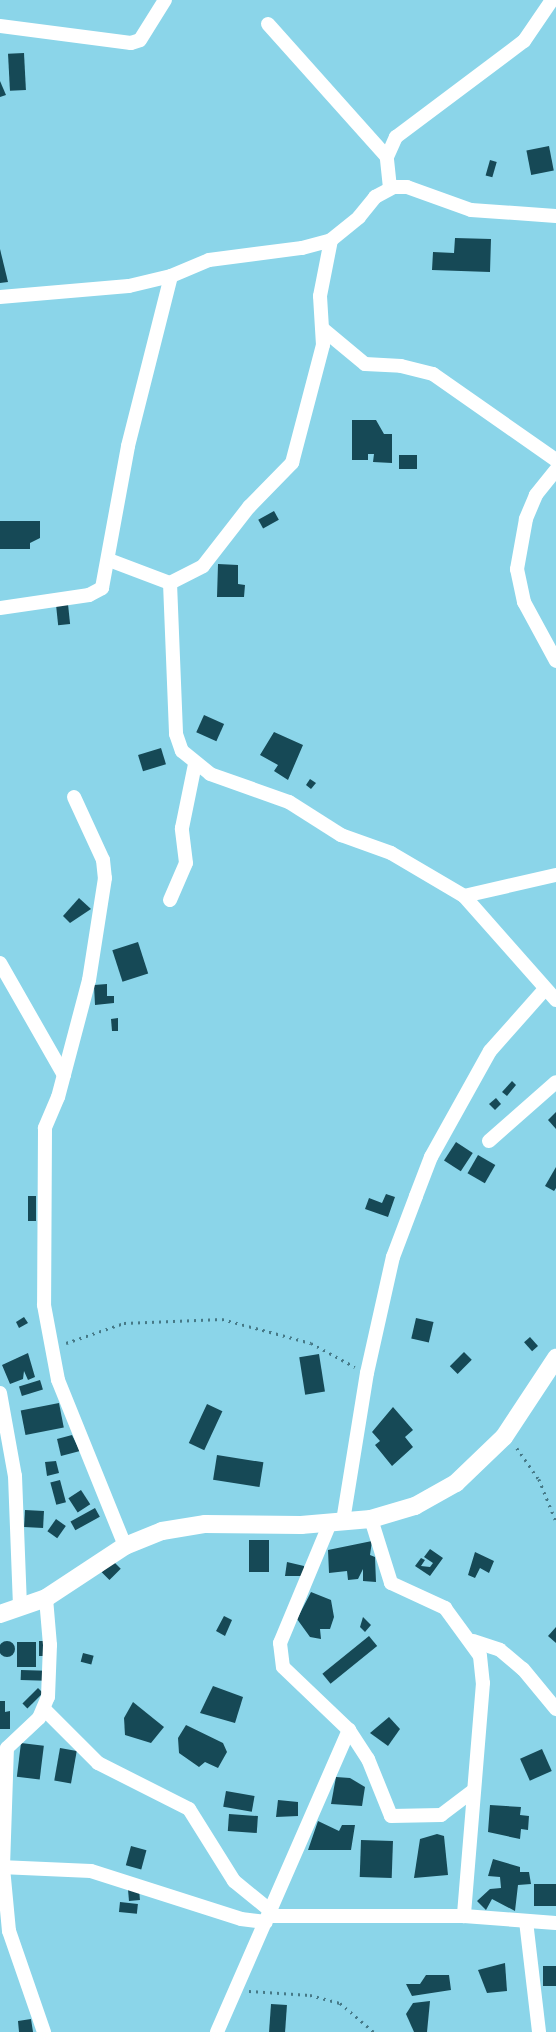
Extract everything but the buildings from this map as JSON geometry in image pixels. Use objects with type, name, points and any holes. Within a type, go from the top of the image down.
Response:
[{"type":"street","points":[[0,26],[131,43],[140,40],[165,0]]},
{"type":"street","points":[[390,188],[387,157],[403,129],[524,41],[552,0]]},
{"type":"street","points":[[268,24],[387,157]]},
{"type":"street","points":[[0,297],[129,285],[172,276],[209,260],[302,248],[331,240],[390,188],[407,187],[471,210],[556,216]]},
{"type":"street","points":[[109,560],[170,583],[203,566],[248,507],[292,463],[324,330],[321,285],[331,240]]},
{"type":"street","points":[[0,608],[89,595],[102,587],[128,446],[172,276]]},
{"type":"street","points":[[324,330],[365,364],[401,366],[433,374],[555,469],[536,495],[526,519],[517,569],[524,602],[556,660]]},
{"type":"street","points":[[170,583],[176,734],[182,751],[195,764],[229,783],[289,802],[341,835],[391,853],[464,896],[556,1000]]},
{"type":"street","points":[[170,900],[186,863],[182,828],[195,764]]},
{"type":"street","points":[[74,797],[103,860],[106,878],[89,980],[64,1075],[45,1128],[44,1305],[58,1380],[124,1546]]},
{"type":"street","points":[[464,896],[556,875]]},
{"type":"street","points":[[0,963],[64,1075]]},
{"type":"street","points":[[474,1790],[442,1815],[391,1816],[368,1759],[349,1730],[283,1667],[277,1651],[336,1522],[393,1257],[431,1157],[490,1051],[545,989]]},
{"type":"street","points":[[489,1141],[556,1082]]},
{"type":"street","points":[[0,1614],[46,1598],[124,1546],[162,1531],[205,1524],[371,1519],[415,1506],[456,1483],[504,1437],[556,1358]]},
{"type":"street","points":[[0,1393],[15,1476],[20,1608]]},
{"type":"street","points":[[371,1519],[391,1583],[445,1608],[474,1641],[483,1683],[464,1916]]},
{"type":"street","points":[[44,2032],[9,1931],[2,1867],[7,1748],[45,1710],[50,1678],[46,1598]]},
{"type":"street","points":[[474,1641],[500,1650],[523,1669],[556,1709]]},
{"type":"street","points":[[45,1710],[68,1738],[98,1763],[189,1809],[234,1881],[270,1917]]},
{"type":"street","points":[[217,2032],[232,1992],[270,1917],[349,1730]]},
{"type":"street","points":[[2,1867],[90,1871],[241,1919],[464,1916],[556,1923]]},
{"type":"street","points":[[526,1921],[539,2032]]},
{"type":"path","points":[[51,1350],[124,1323],[222,1319],[311,1343],[367,1373]]},
{"type":"path","points":[[504,1437],[526,1457],[556,1521]]},
{"type":"path","points":[[232,1992],[310,1995],[340,2003],[374,2032]]}]
